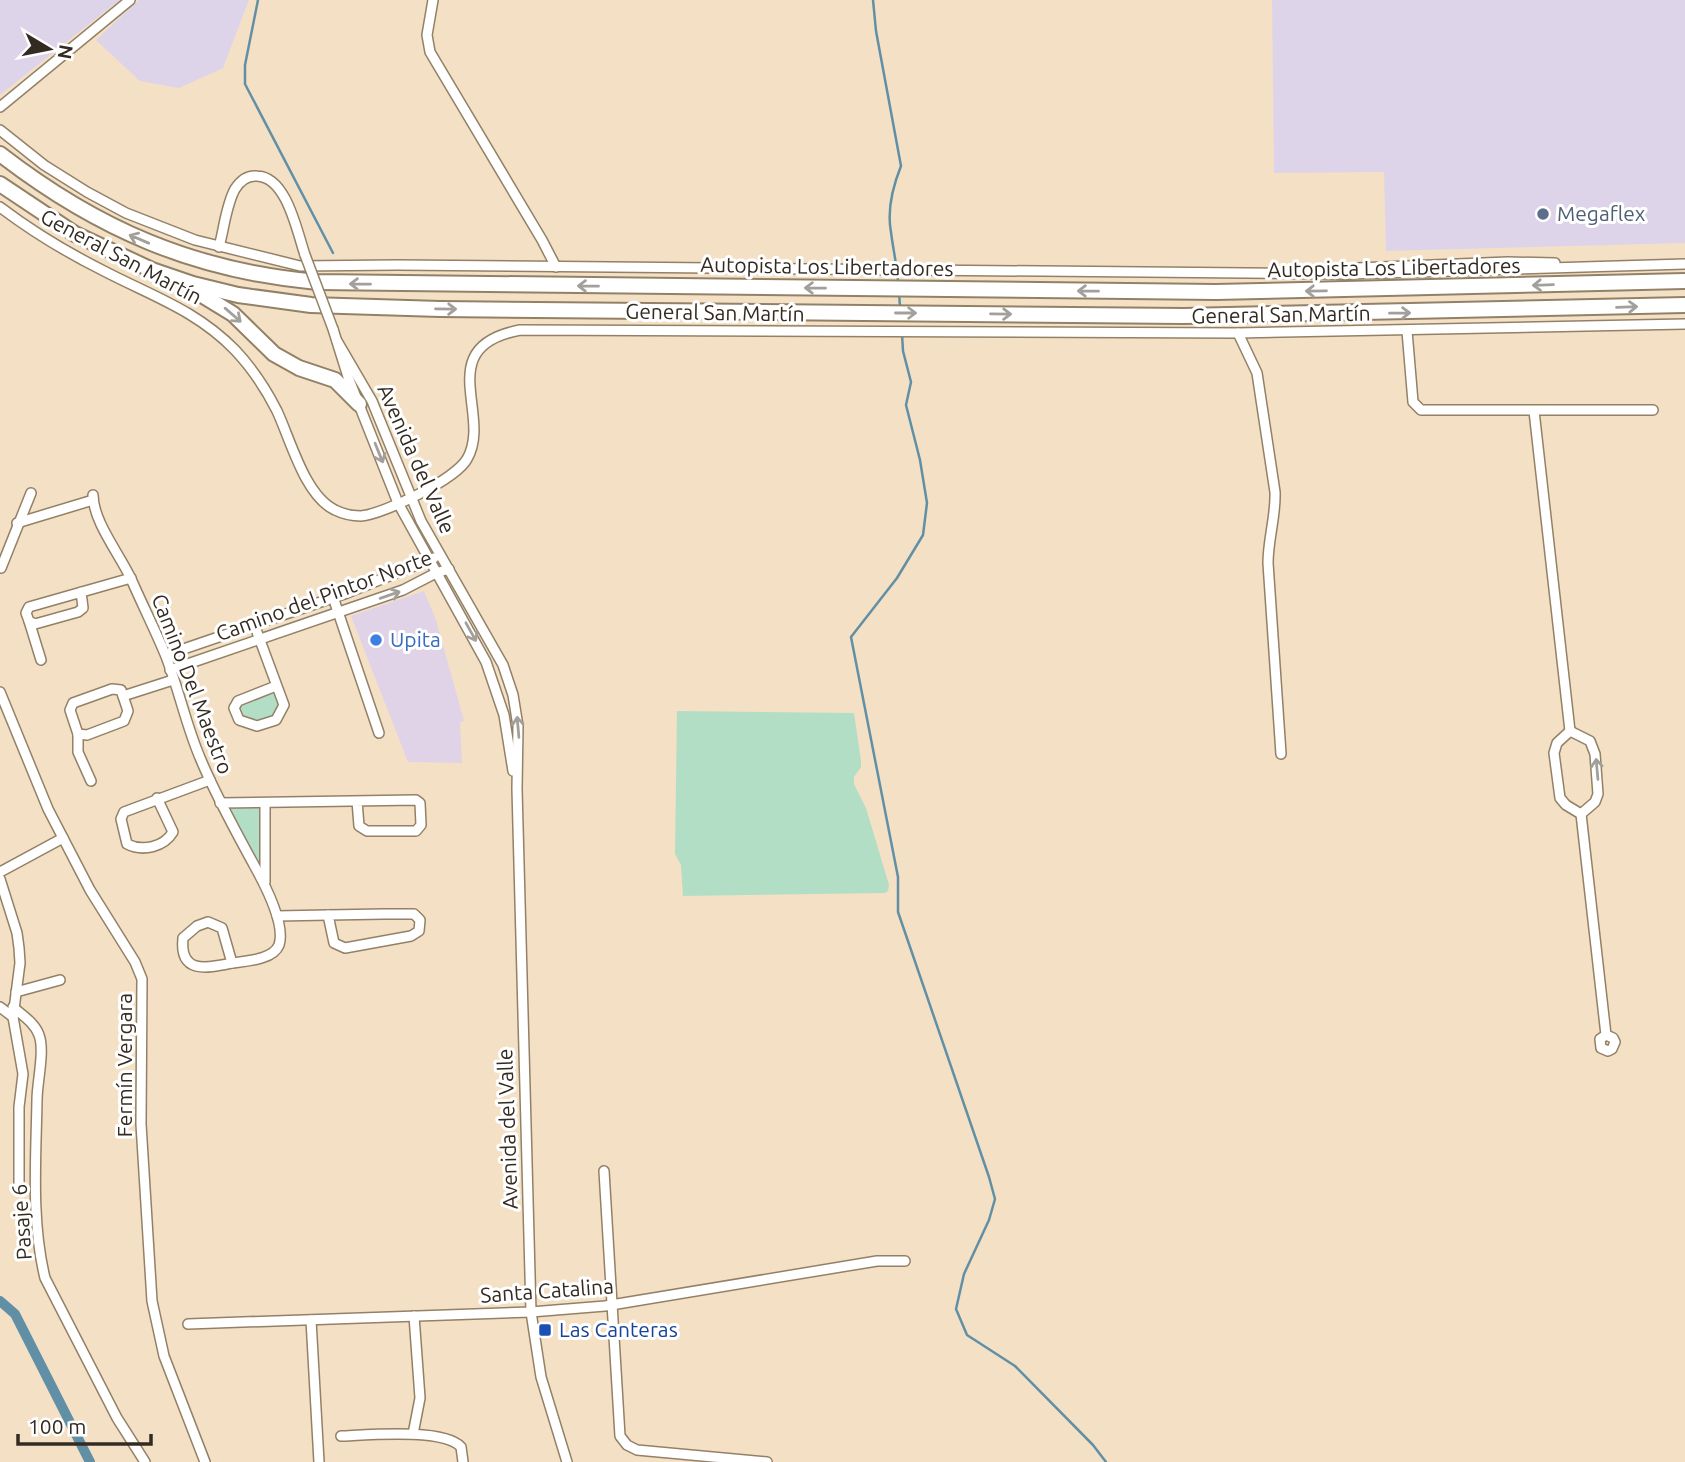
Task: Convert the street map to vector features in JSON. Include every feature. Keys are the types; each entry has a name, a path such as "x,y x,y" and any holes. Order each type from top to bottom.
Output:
{"highway":[{"name":"Autopista Los Libertadores","path":"0,154 58,196 122,232 195,260 273,277 361,284 1256,292 1685,281"},
{"path":"0,184 75,234 223,306 274,354 299,368 335,380 359,404"},
{"path":"152,271 238,295 322,306 1279,316 1685,305"}],"street":[{"path":"0,107 130,0"},
{"path":"433,0 427,35 430,52 556,267"},
{"name":"General San Martín","path":"0,130 61,177 106,203 163,229 219,247 287,264 313,267 1365,274 1685,264"},
{"name":"Avenida del Valle","path":"219,247 234,191 246,178 259,176 271,180 282,193 398,503 428,561 470,631 492,676 504,715 517,789"},
{"name":"General San Martín","path":"0,207 71,254 186,310 220,336 243,359 264,387 311,487 329,507 345,514 361,516 398,503 450,477 467,460 475,433 469,394 471,370 483,347 504,334 535,328 929,333 1238,333 1685,324"},
{"path":"1406,331 1413,402 1417,408 1424,411 1653,410"},
{"path":"1238,333 1257,373 1275,492 1268,563 1281,754"},
{"name":"Avenida del Valle","path":"337,341 372,401 421,521 497,651 509,680 518,726 517,789 531,1312 541,1377 567,1462"},
{"path":"1534,411 1570,731"},
{"path":"1,568 31,493"},
{"name":"Camino Del Maestro","path":"17,523 93,498 97,514 131,578 166,655 220,803 265,884 276,916 281,934 278,947 271,954 260,958 204,969 194,967 182,947 183,938 197,926 208,922 216,924 222,928 232,963"},
{"name":"Camino del Pintor Norte","path":"166,655 333,597 440,555"},
{"name":"Camino del Pintor Norte","path":"78,734 71,710 73,703 112,689 121,691 123,696 260,639 403,590 449,569"},
{"path":"41,660 26,613 29,607 131,578"},
{"path":"29,621 35,624 78,612 83,608 81,592"},
{"path":"333,597 379,733"},
{"path":"254,624 284,705 276,720 257,726 239,720 234,708 238,701 276,686"},
{"name":"Fermín Vergara","path":"0,692 17,729 41,796 90,890 135,962 142,979 141,1124 152,1301 164,1356 205,1462"},
{"path":"91,781 78,752 78,734 87,735 124,721 128,711 123,696"},
{"path":"1570,731 1590,741 1595,754 1598,794 1592,806 1581,814"},
{"path":"1570,731 1557,743 1554,754 1560,798 1581,814"},
{"path":"158,798 173,832 169,838 142,849 127,844 121,819 124,812 158,798 210,780"},
{"path":"220,803 415,800 420,803 421,825 416,831 367,831 359,826 357,801"},
{"name":"Camino Del Maestro","path":"265,803 265,884"},
{"path":"1581,814 1606,1035"},
{"path":"0,872 63,838"},
{"path":"0,879 19,948 13,1012"},
{"path":"276,916 410,913 418,916 421,925 419,931 411,936 338,947 331,939 328,915"},
{"path":"16,992 60,980"},
{"name":"Pasaje 6","path":"0,1007 13,1012 35,1027 41,1042 36,1185 40,1259 45,1278 117,1418 145,1462"},
{"name":"Pasaje 6","path":"13,1012 23,1074 19,1107 19,1185"},
{"path":"604,1171 620,1436 627,1445 637,1450 767,1462"},
{"name":"Santa Catalina","path":"188,1324 531,1312 611,1305 877,1261 905,1261"},
{"path":"413,1434 420,1398 414,1316"},
{"path":"311,1320 318,1462"},
{"path":"341,1436 413,1434 457,1442 462,1450 463,1462"}],"shaded area":[{"path":"0,0 122,0 0,95"},
{"path":"139,0 249,0 223,68 179,88 140,81 96,40"},
{"path":"1272,0 1685,0 1685,243 1386,251 1384,172 1274,173"},
{"path":"424,591 436,620 464,721 460,722 462,763 408,762 351,616"}],"green space":[{"path":"272,692 276,695 279,706 274,717 258,723 245,720 237,709 240,703"},
{"path":"677,711 854,713 861,767 854,777 854,784 866,808 889,885 888,891 683,896 681,865 675,854"},
{"path":"262,806 261,868 228,807"}],"waterway":[{"path":"258,0 245,65 245,84 333,253"},
{"path":"873,0 876,31 901,166 890,207 898,282"},
{"path":"899,292 900,307"},
{"path":"902,334 903,351 911,382 906,405 920,460 927,503 923,535 897,578 851,637 898,877 898,912 995,1199 989,1220 964,1274 956,1309 967,1335 1015,1366 1093,1445 1106,1462"},
{"path":"0,1301 15,1314 90,1462"}],"place":[{"name":"Megaflex","path":"1543,214"},
{"name":"Upita","path":"376,640"},
{"name":"Las Canteras","path":"545,1330"}]}
